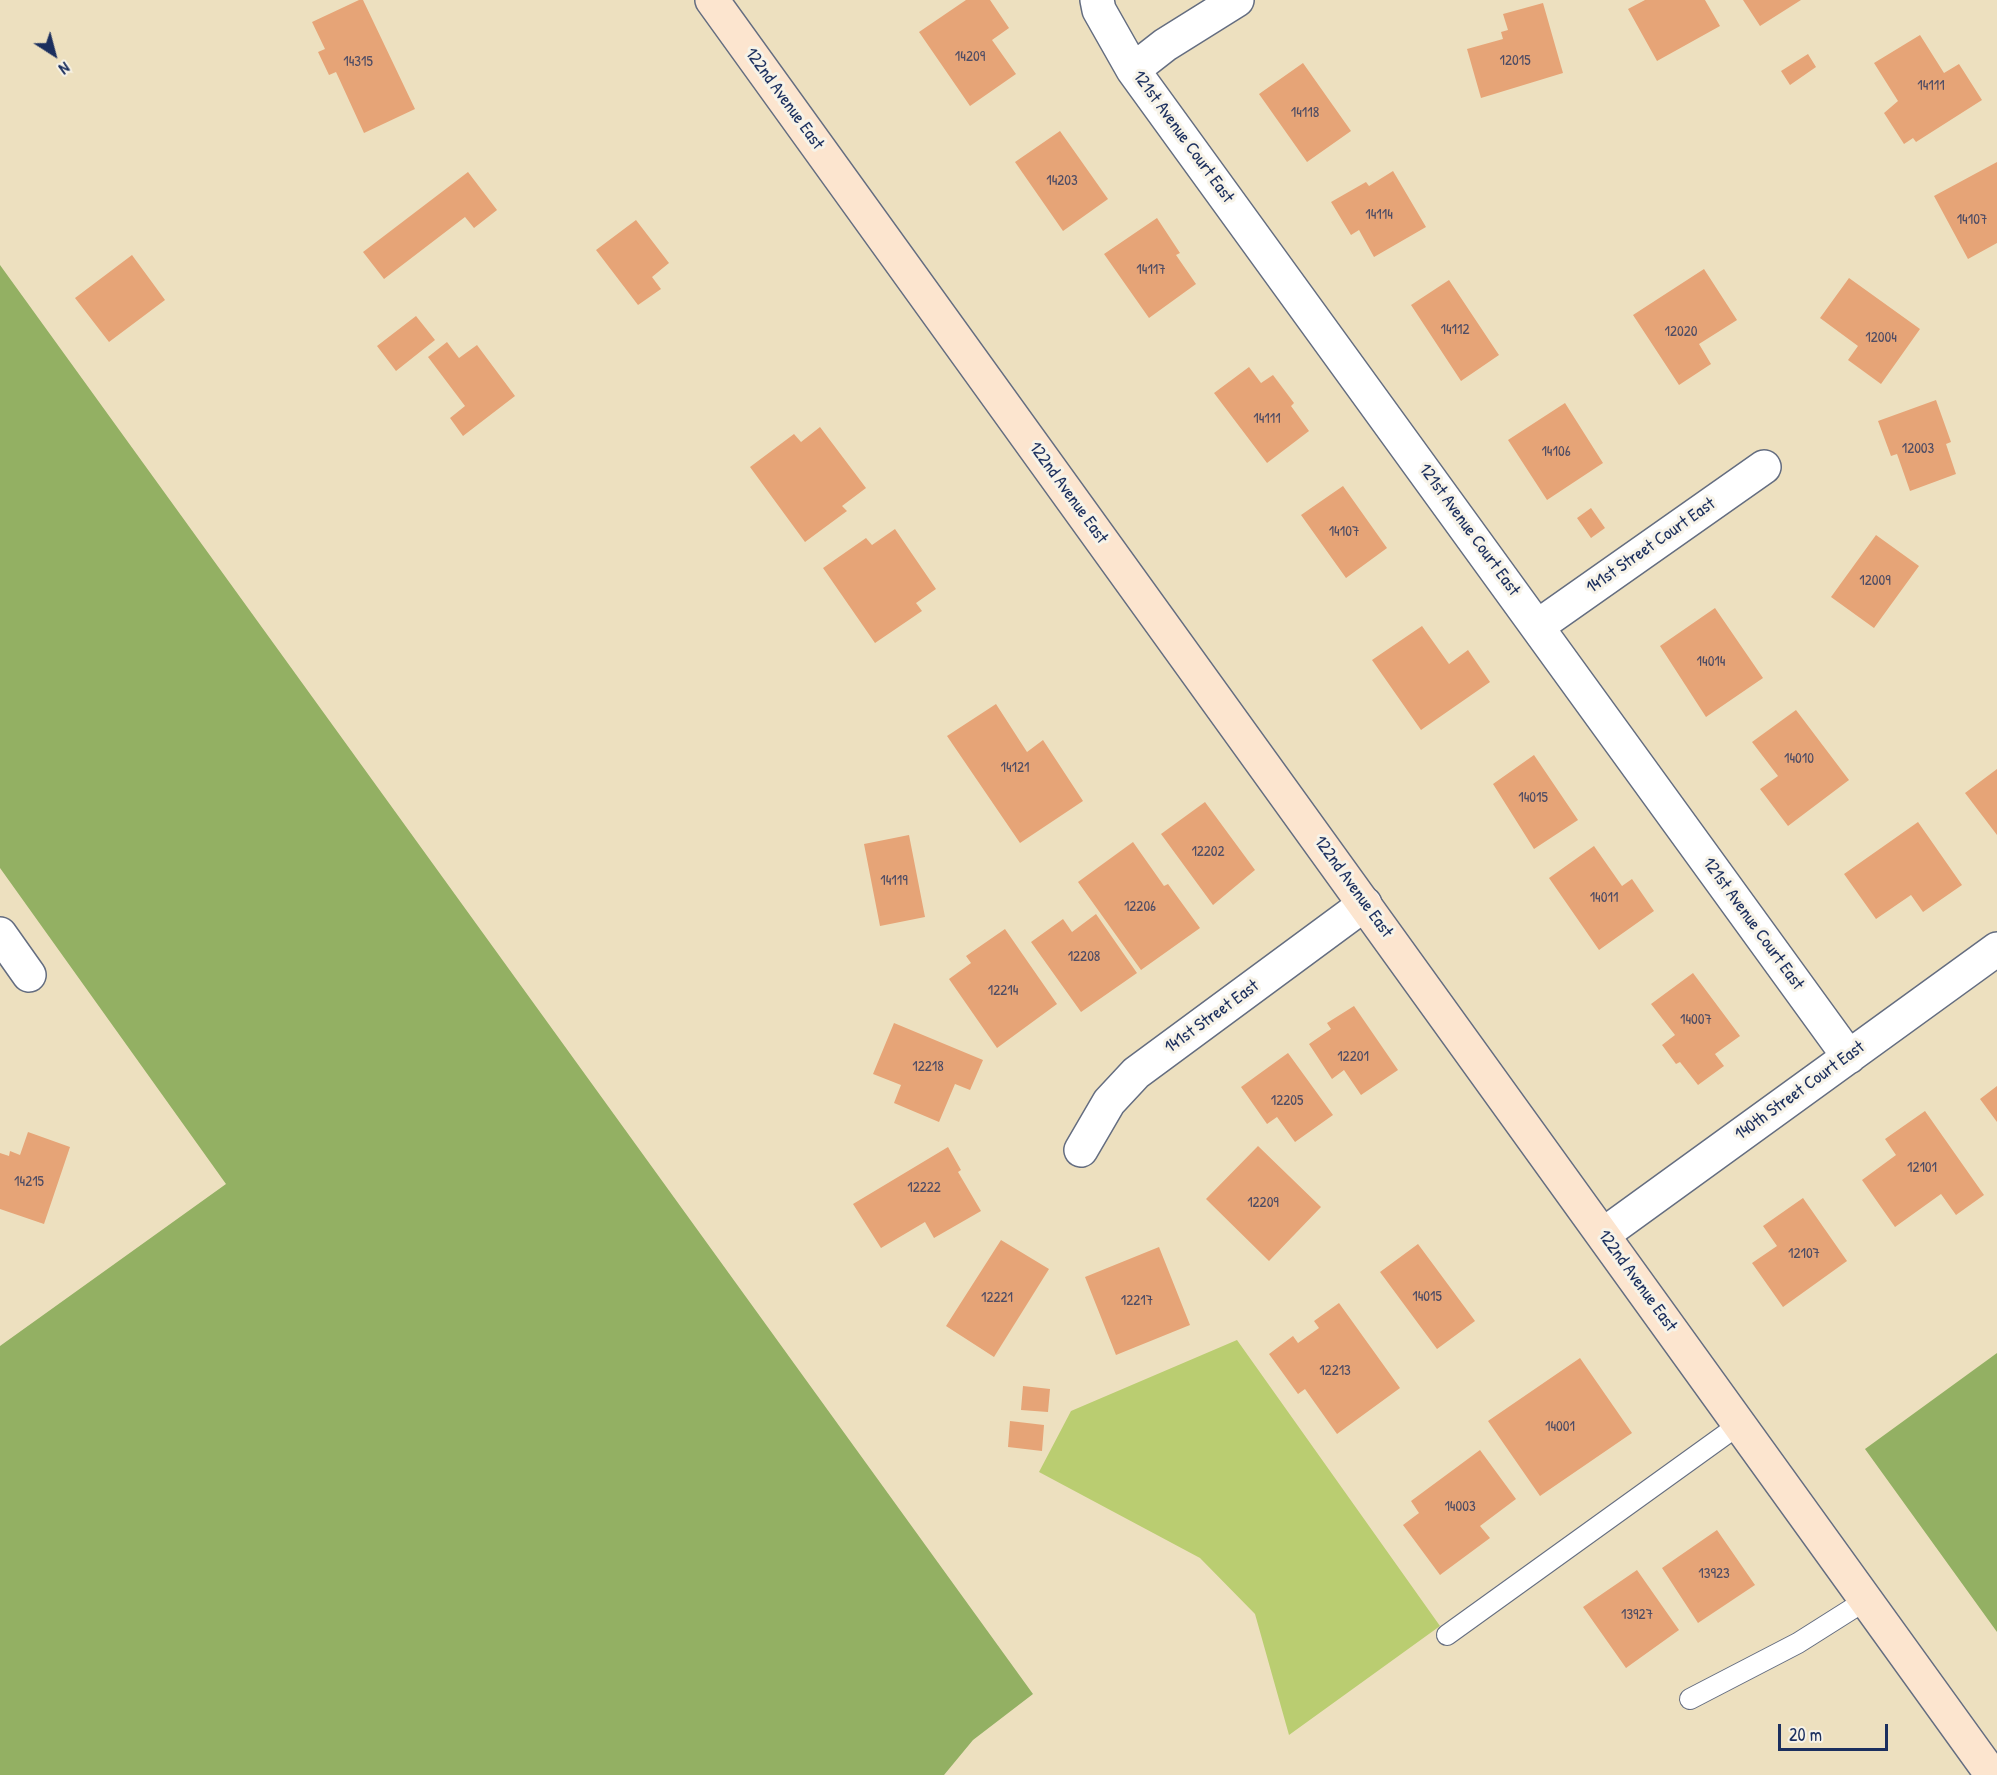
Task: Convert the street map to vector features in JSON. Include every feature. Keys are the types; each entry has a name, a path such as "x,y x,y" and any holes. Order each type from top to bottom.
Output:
{"main road":[{"name":"122nd Avenue East","path":"712,0 1992,1775"}],"street":[{"name":"121st Avenue Court East","path":"1097,0 1099,10 1133,70 1849,1057"},
{"path":"1133,70 1166,45 1237,0"},
{"name":"141st Street Court East","path":"1538,626 1764,467"},
{"name":"141st Street East","path":"1081,1150 1109,1102 1136,1073 1365,904"},
{"path":"0,934 29,975"},
{"name":"140th Street Court East","path":"1604,1234 1997,949"}],"lane":[{"path":"1448,1635 1740,1424"},
{"path":"1690,1699 1798,1643 1866,1599"}],"green space":[{"path":"0,265 1033,1694 973,1740 944,1775 0,1775 0,1346 226,1184 0,868"},
{"path":"1237,1340 1440,1626 1289,1735 1255,1614 1200,1558 1039,1472 1071,1411"},
{"path":"1997,1353 1997,1632 1865,1449"}],"building":[{"path":"363,0 415,109 364,133 336,72 329,75 318,52 325,49 312,22"},
{"path":"966,0 990,0 1009,28 992,40 1016,74 970,106 919,32"},
{"path":"1645,0 1705,0 1720,26 1657,61 1628,9"},
{"path":"1743,0 1801,0 1760,26"},
{"path":"1543,3 1563,73 1481,98 1467,49 1503,39 1501,32 1508,30 1503,14"},
{"path":"1920,35 1944,73 1959,64 1982,100 1916,142 1913,138 1904,144 1884,113 1898,101 1874,63"},
{"path":"1808,54 1816,67 1790,85 1781,71"},
{"path":"1303,63 1351,131 1307,162 1259,94"},
{"path":"1060,131 1108,199 1063,231 1015,162"},
{"path":"1997,162 1997,243 1968,259 1934,196"},
{"path":"1393,171 1426,227 1374,257 1359,230 1351,235 1331,202 1366,182 1369,186"},
{"path":"468,172 497,210 474,228 465,217 384,279 363,252"},
{"path":"1157,218 1180,253 1176,255 1196,284 1149,318 1104,254"},
{"path":"636,220 669,263 652,277 661,289 638,305 596,250"},
{"path":"132,255 165,300 109,342 75,298"},
{"path":"1704,269 1737,320 1699,344 1711,364 1679,385 1633,315"},
{"path":"1849,278 1920,329 1881,384 1848,360 1858,346 1820,318"},
{"path":"1449,280 1499,355 1461,381 1411,305"},
{"path":"416,316 435,340 396,371 377,346"},
{"path":"447,342 459,358 477,345 515,396 463,436 450,418 465,406 428,357"},
{"path":"1249,367 1261,383 1273,375 1294,403 1291,406 1309,431 1267,463 1214,393"},
{"path":"1936,400 1951,442 1946,444 1956,474 1910,491 1897,454 1891,456 1878,421"},
{"path":"1565,403 1603,463 1547,500 1508,440"},
{"path":"820,427 866,488 842,506 847,511 805,542 750,467 794,434 801,442"},
{"path":"1343,486 1387,548 1346,578 1301,515"},
{"path":"1591,508 1605,528 1591,538 1577,518"},
{"path":"895,529 936,589 916,603 922,611 875,643 823,568 866,538 872,545"},
{"path":"1876,535 1919,566 1874,628 1831,597"},
{"path":"1715,608 1763,678 1706,717 1660,646"},
{"path":"1422,626 1449,664 1468,650 1490,682 1421,730 1372,660"},
{"path":"996,704 1027,752 1043,740 1083,801 1020,843 947,736"},
{"path":"1796,710 1849,780 1788,826 1760,789 1778,776 1752,742"},
{"path":"1534,755 1578,820 1534,849 1493,784"},
{"path":"1997,769 1997,835 1965,793"},
{"path":"1205,802 1255,870 1213,905 1161,834"},
{"path":"1918,822 1962,885 1923,912 1911,895 1876,919 1844,874"},
{"path":"909,835 925,917 880,926 864,844"},
{"path":"1133,842 1164,886 1168,884 1200,928 1141,970 1078,882"},
{"path":"1594,846 1622,886 1632,879 1654,911 1599,950 1549,878"},
{"path":"1096,914 1137,973 1081,1012 1031,942 1063,919 1072,932"},
{"path":"1005,929 1057,1004 997,1048 949,979 971,963 966,956"},
{"path":"1693,973 1740,1036 1715,1054 1724,1066 1698,1085 1680,1062 1676,1064 1662,1045 1675,1035 1651,1004"},
{"path":"1354,1006 1398,1070 1361,1095 1344,1070 1332,1079 1309,1044 1331,1029 1327,1023"},
{"path":"894,1023 983,1060 970,1090 955,1084 939,1122 894,1103 901,1085 873,1074"},
{"path":"1288,1053 1333,1115 1295,1142 1277,1117 1267,1124 1241,1087"},
{"path":"1997,1086 1997,1122 1980,1099"},
{"path":"1925,1111 1984,1195 1956,1215 1941,1194 1895,1227 1862,1180 1896,1155 1885,1139"},
{"path":"28,1132 70,1147 44,1224 0,1209 0,1153 9,1156 10,1151 20,1155"},
{"path":"1258,1146 1321,1207 1269,1261 1206,1199"},
{"path":"948,1147 961,1170 958,1172 981,1211 934,1238 925,1222 881,1248 853,1204"},
{"path":"1803,1198 1847,1261 1783,1307 1752,1263 1777,1246 1763,1226"},
{"path":"1001,1240 1049,1269 994,1357 946,1326"},
{"path":"1418,1244 1475,1321 1437,1349 1380,1272"},
{"path":"1159,1247 1190,1325 1116,1355 1085,1277"},
{"path":"1339,1303 1400,1388 1337,1434 1305,1389 1298,1394 1269,1354 1293,1336 1298,1343 1319,1328 1314,1321"},
{"path":"1580,1358 1632,1433 1540,1496 1488,1421"},
{"path":"1023,1386 1050,1389 1048,1412 1021,1410"},
{"path":"1010,1421 1044,1425 1042,1451 1008,1447"},
{"path":"1480,1450 1516,1499 1480,1526 1490,1538 1440,1575 1403,1525 1419,1513 1411,1501"},
{"path":"1717,1530 1755,1585 1698,1623 1662,1568"},
{"path":"1637,1570 1679,1630 1626,1668 1583,1607"}]}
